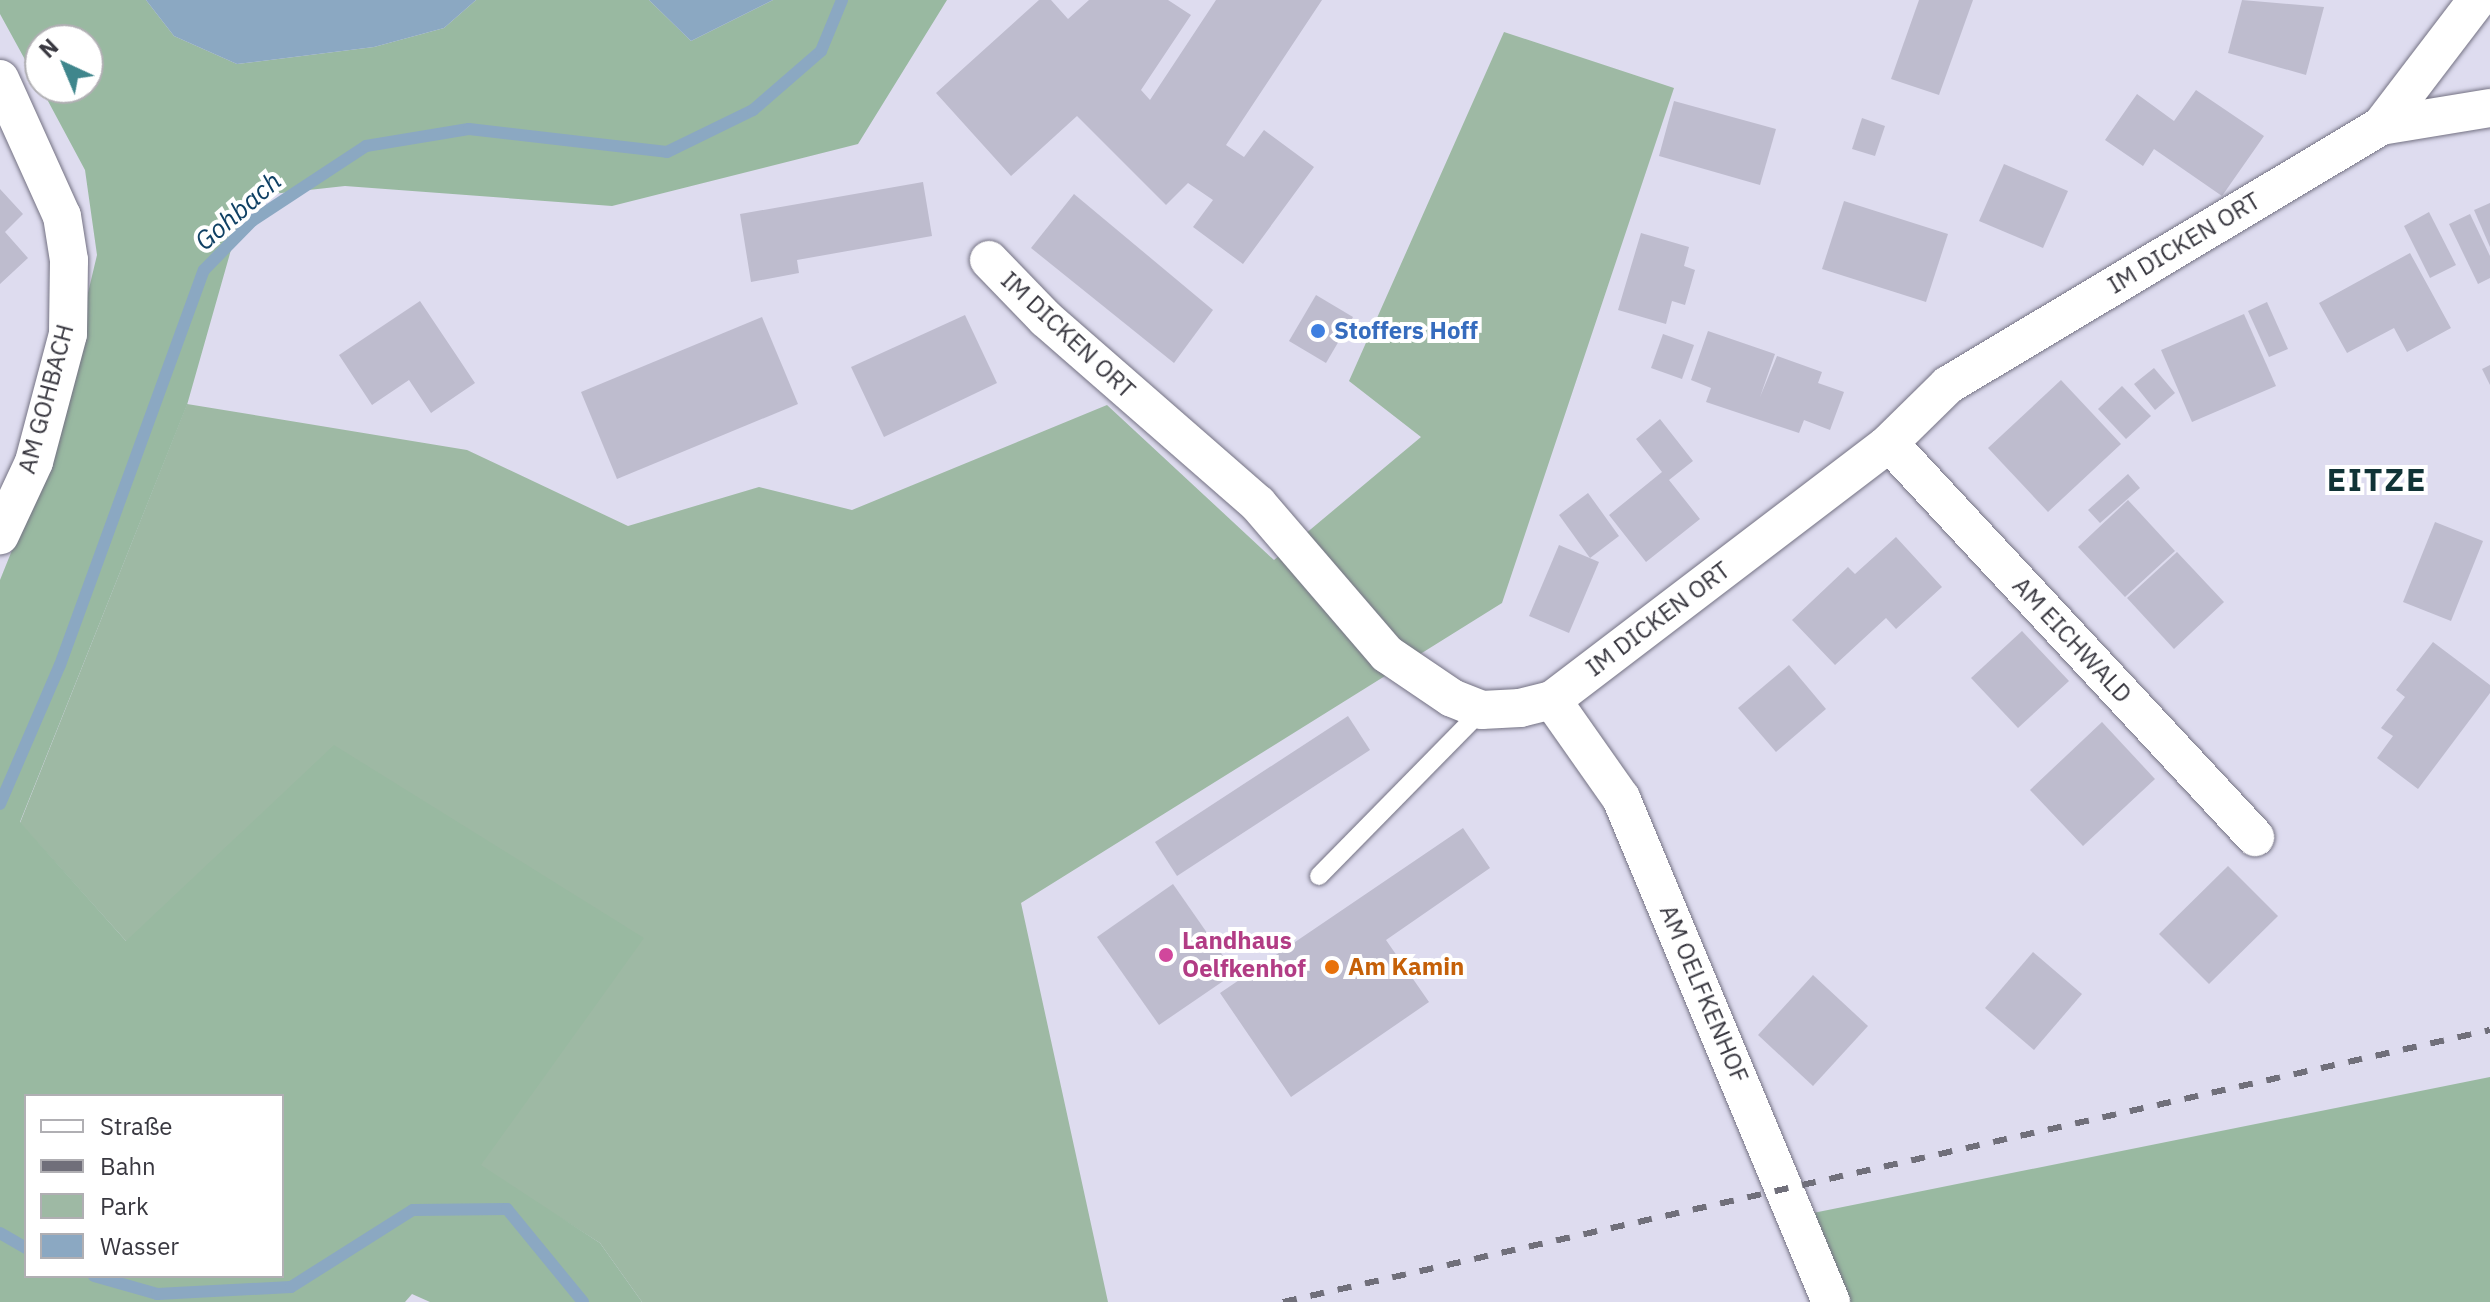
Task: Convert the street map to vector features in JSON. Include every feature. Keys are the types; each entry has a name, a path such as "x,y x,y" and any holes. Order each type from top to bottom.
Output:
{"street":[{"name":"IM DICKEN ORT","path":"2381,126 2477,0"},
{"name":"AM GOHBACH","path":"0,79 62,216 69,275 68,334 34,462 0,535"},
{"name":"IM DICKEN ORT","path":"989,260 1046,319 1258,504 1387,654 1424,683 1482,710 1552,700 1889,443 1948,385 2381,126 2490,108"},
{"name":"AM EICHWALD","path":"1889,443 2255,837"},
{"name":"AM OELFKENHOF","path":"1552,700 1621,798 1831,1302"}],"lane":[{"path":"1319,876 1482,710"}],"green space":[{"path":"0,0 146,0 174,36 237,64 374,47 444,28 476,0 649,0 691,41 773,0 947,0 858,144 612,206 345,186 246,197 187,405 20,822 126,941 334,745 644,938 481,1165 600,1243 642,1302 430,1302 412,1294 405,1302 0,1302 0,580 48,461 97,255 85,170 50,104 104,104 104,24 24,24 24,58 0,14"},
{"path":"1504,32 1674,88 1502,603 1021,903 1108,1302 642,1302 600,1243 126,941 20,823 187,404 467,450 628,526 759,487 852,510 1107,405 1274,560 1421,437 1349,381"},
{"path":"2490,1077 2490,1302 1848,1302 1813,1213"}],"water":[{"path":"146,0 476,0 444,28 374,47 237,64 174,36"},
{"path":"649,0 773,0 691,41"}],"building":[{"path":"1039,0 1051,0 1068,19 1089,0 1168,0 1191,15 1141,90 1150,100 1216,0 1322,0 1226,145 1244,157 1264,130 1314,167 1243,264 1193,227 1213,200 1188,183 1166,205 1077,116 1011,176 936,93"},
{"path":"1919,0 1973,0 1939,95 1891,79"},
{"path":"2242,0 2324,7 2306,75 2228,53"},
{"path":"2196,90 2264,136 2222,196 2154,149 2143,166 2105,140 2137,94 2174,121"},
{"path":"1674,101 1776,129 1760,185 1659,156"},
{"path":"1862,118 1885,126 1875,156 1852,149"},
{"path":"2004,164 2068,191 2043,248 1979,221"},
{"path":"923,182 932,236 797,260 799,273 751,282 740,214"},
{"path":"0,189 23,214 5,232 28,258 0,284"},
{"path":"1074,194 1213,310 1174,363 1031,248"},
{"path":"1844,201 1948,234 1926,302 1822,269"},
{"path":"2490,203 2490,247 2474,210"},
{"path":"2429,212 2456,265 2430,278 2404,226"},
{"path":"2470,214 2490,256 2490,278 2478,284 2449,224"},
{"path":"1641,233 1689,247 1684,266 1695,270 1685,305 1672,301 1666,324 1618,310"},
{"path":"2410,253 2451,328 2407,352 2394,328 2347,353 2319,303"},
{"path":"1316,295 1353,317 1326,363 1289,341"},
{"path":"420,301 475,383 431,413 409,380 372,405 339,355"},
{"path":"2267,302 2288,349 2269,357 2248,311"},
{"path":"2244,314 2276,386 2192,422 2161,350"},
{"path":"965,315 997,383 884,437 851,367"},
{"path":"762,317 798,404 617,479 581,392"},
{"path":"1708,331 1775,354 1760,397 1777,356 1822,372 1818,383 1844,392 1830,430 1804,420 1799,433 1706,402 1711,388 1691,380"},
{"path":"1663,334 1694,345 1682,379 1651,368"},
{"path":"2490,365 2490,385 2482,369"},
{"path":"2154,368 2175,393 2155,410 2134,384"},
{"path":"2061,380 2121,444 2048,512 1988,448"},
{"path":"2122,386 2151,416 2126,439 2098,409"},
{"path":"1660,419 1693,461 1669,480 1700,519 1646,562 1609,515 1662,472 1636,439"},
{"path":"2128,474 2140,488 2100,523 2088,510"},
{"path":"1588,493 1619,536 1590,558 1559,515"},
{"path":"2128,500 2175,551 2125,597 2078,547"},
{"path":"2435,522 2483,541 2451,621 2403,602"},
{"path":"1896,537 1942,587 1896,629 1886,618 1835,665 1792,620 1848,567 1855,574"},
{"path":"1559,545 1599,562 1569,633 1529,616"},
{"path":"2177,552 2224,602 2174,649 2127,598"},
{"path":"2022,631 2069,681 2018,728 1971,678"},
{"path":"2433,642 2490,685 2490,693 2418,789 2377,758 2393,736 2381,728 2405,697 2396,690"},
{"path":"1789,665 1826,709 1776,752 1738,708"},
{"path":"1348,716 1370,750 1177,876 1155,842"},
{"path":"2102,722 2155,779 2083,846 2030,790"},
{"name":"Am Kamin","path":"1463,828 1490,868 1386,940 1429,1002 1291,1097 1220,993"},
{"path":"2228,866 2278,916 2209,984 2159,934"},
{"name":"Landhaus Oelfkenhof","path":"1173,884 1235,973 1159,1025 1097,937"},
{"path":"2033,952 2082,994 2034,1050 1985,1008"},
{"path":"1813,975 1868,1026 1813,1086 1758,1035"}],"waterway":[{"name":"Gohbach","path":"0,804 60,665 204,270 252,221 366,146 469,129 667,152 753,110 821,51 842,0"},
{"name":"Gohbach","path":"101,1278 157,1294 291,1287 413,1210 507,1209 583,1302"},
{"name":"Gohbach","path":"0,1233 24,1247"}],"railway":[{"path":"1283,1302 2490,1030"}],"place":[{"name":"Stoffers Hoff","path":"1318,331"},
{"name":"Landhaus Oelfkenhof","path":"1166,955"},
{"name":"Am Kamin","path":"1332,967"}],"district":[{"name":"EITZE","path":"2377,479"}]}
